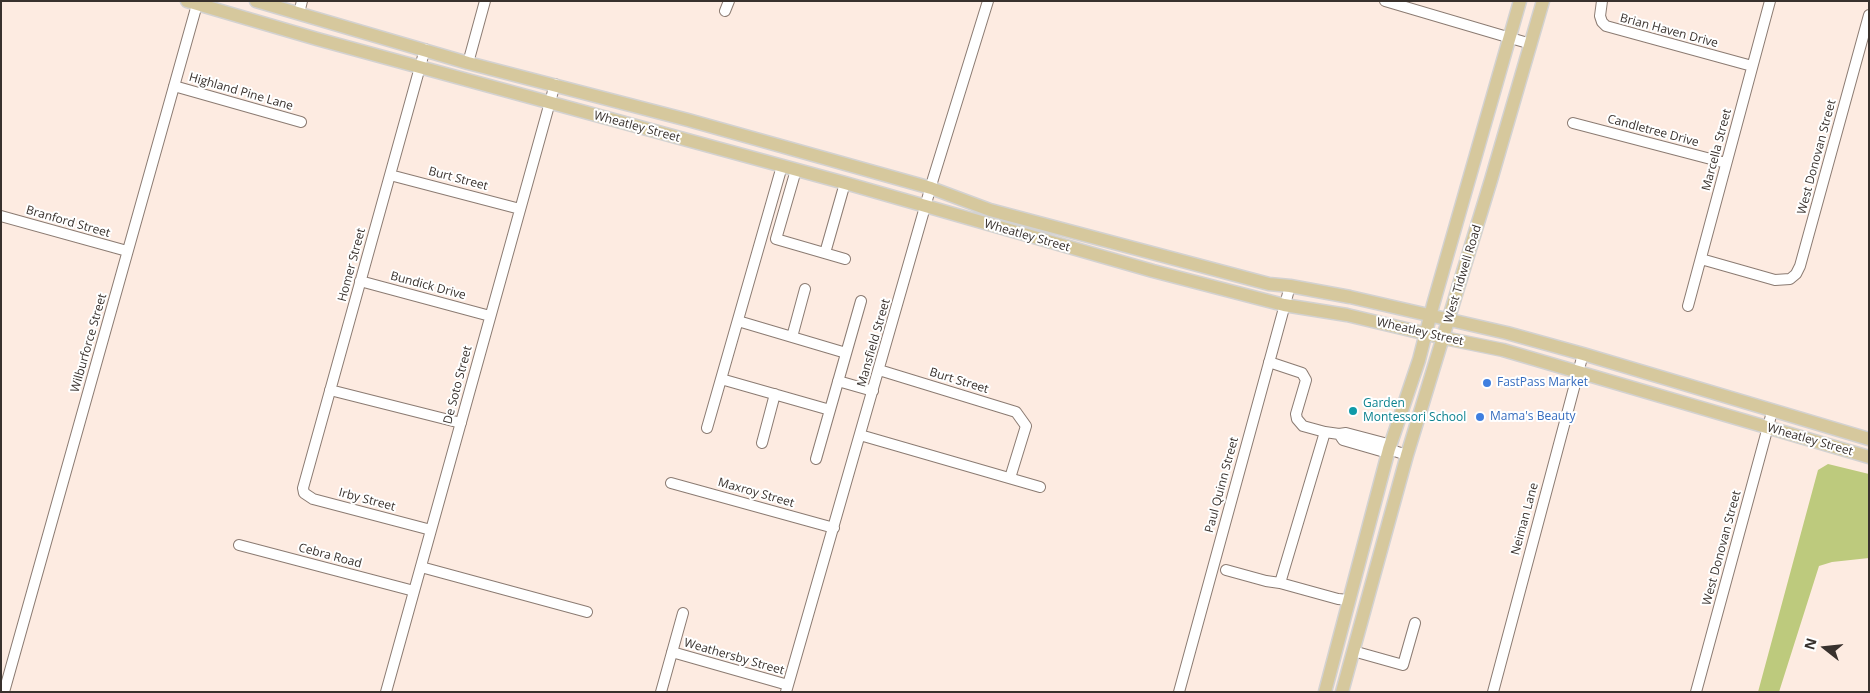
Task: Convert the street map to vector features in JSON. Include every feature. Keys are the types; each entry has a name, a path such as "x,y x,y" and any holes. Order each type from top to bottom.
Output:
{"main road":[{"name":"Wheatley Street","path":"256,1 300,7 323,20 468,63 555,84 931,188 990,210 1049,224 1269,284 1350,297 1507,334 1583,354 1772,412 1869,439"},
{"name":"West Tidwell Road","path":"1325,692 1344,600 1387,449 1413,378 1426,334 1520,1"},
{"name":"West Tidwell Road","path":"1342,692 1408,455 1491,180 1542,1"},
{"name":"Wheatley Street","path":"194,2 317,39 674,138 845,183 1163,274 1284,305 1347,316 1503,350 1869,457"},
{"path":"317,39 323,20"},
{"path":"674,138 679,118"},
{"path":"796,170 801,152"},
{"path":"1470,176 1491,180"},
{"path":"1044,241 1049,224"},
{"path":"1163,274 1168,257"}],"street":[{"path":"468,63 485,1"},
{"name":"Mansfield Street","path":"787,688 925,206 988,1"},
{"path":"1385,1 1531,44"},
{"name":"Brian Haven Drive","path":"1602,1 1600,16 1606,26 1752,66"},
{"name":"Marcella Street","path":"1688,306 1770,1"},
{"name":"Wilburforce Street","path":"4,692 174,86 194,2"},
{"name":"West Donovan Street","path":"1701,259 1782,281 1790,279 1796,274 1800,266 1869,15"},
{"name":"Homer Street","path":"303,486 425,49"},
{"name":"De Soto Street","path":"386,692 555,84"},
{"name":"Highland Pine Lane","path":"174,86 301,122"},
{"name":"Candletree Drive","path":"1573,122 1726,163"},
{"path":"707,428 782,166"},
{"path":"796,170 776,239 845,259"},
{"name":"Burt Street","path":"390,175 520,208"},
{"path":"825,253 845,183"},
{"name":"Branford Street","path":"1,216 127,252"},
{"name":"Bundick Drive","path":"360,281 490,316"},
{"name":"Paul Quinn Street","path":"1179,692 1290,286"},
{"path":"792,337 805,289"},
{"path":"816,459 861,301"},
{"path":"738,321 846,353"},
{"name":"Neiman Lane","path":"1493,692 1583,354"},
{"path":"1268,362 1302,373 1306,380 1296,414 1297,419 1303,426 1325,432 1346,433 1384,443 1387,449 1408,455"},
{"name":"Burt Street","path":"879,370 1016,412 1026,426 1010,478"},
{"path":"721,379 830,410"},
{"path":"838,381 873,391"},
{"path":"330,390 461,423"},
{"path":"762,443 775,394"},
{"name":"West Donovan Street","path":"1696,692 1772,412"},
{"path":"1280,583 1325,432"},
{"path":"860,435 1040,486"},
{"name":"Maxroy Street","path":"671,483 834,528"},
{"name":"Irby Street","path":"303,486 304,493 312,499 431,530"},
{"name":"Cebra Road","path":"239,545 414,591"},
{"path":"421,567 587,612"},
{"path":"1226,570 1344,600"},
{"path":"661,692 683,613"},
{"path":"1353,651 1403,665 1415,623"},
{"name":"Weathersby Street","path":"672,652 787,688"}],"green space":[{"path":"1828,464 1869,474 1869,558 1832,562 1819,566 1779,692 1758,692 1818,470"}],"place":[{"name":"FastPass Market","path":"1487,383"},
{"name":"Garden Montessori School","path":"1353,411"},
{"name":"Mama's Beauty","path":"1480,417"}]}
